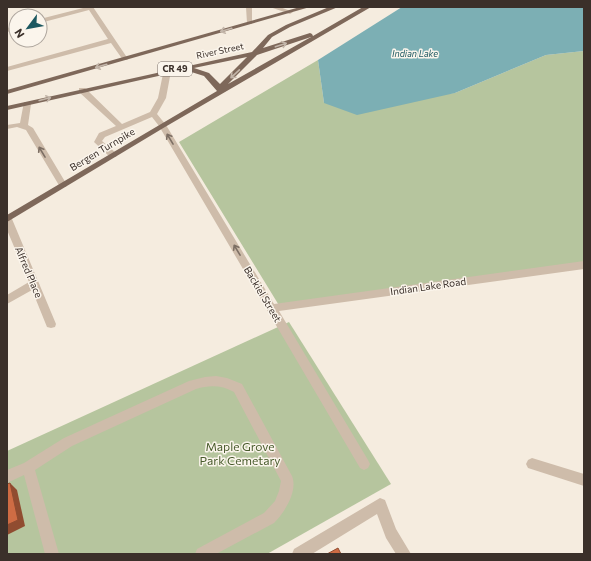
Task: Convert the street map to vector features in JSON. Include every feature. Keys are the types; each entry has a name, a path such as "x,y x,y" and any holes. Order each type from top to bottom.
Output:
{"main road":[{"name":"River Street","path":"7,92 307,7"},
{"name":"Bergen Turnpike","path":"209,99 270,36 288,26 335,7"},
{"name":"Bergen Turnpike","path":"7,219 162,125 368,7"},
{"name":"River Street","path":"7,108 167,71 255,53 341,23"},
{"path":"178,69 192,69 207,73 214,80 219,89"}],"street":[{"path":"249,7 250,23"},
{"path":"273,7 290,12"},
{"path":"48,19 91,8 125,59"},
{"path":"7,69 113,40"},
{"path":"113,155 98,142 102,135 153,114 162,98 167,71"},
{"path":"82,90 121,127"},
{"path":"24,126 27,104"},
{"name":"Backiel Street","path":"153,114 162,125 364,464"},
{"path":"7,127 17,124 28,128 63,185"},
{"name":"Alfred Place","path":"7,219 51,324"},
{"name":"Indian Lake Road","path":"272,308 584,265"},
{"path":"7,300 34,284"},
{"path":"7,477 28,467 68,442 192,385 215,380 231,383 238,388 287,480 285,495 277,511 269,518 202,554"},
{"path":"532,464 584,480"},
{"path":"28,467 52,554"},
{"path":"298,554 380,505 391,533 404,554"}],"green space":[{"path":"584,51 584,263 280,307 179,142 318,60 324,103 455,93 546,55"},
{"name":"Maple Grove Park Cemetary","path":"289,322 391,484 267,554 7,554 7,451"}],"water":[{"name":"Indian Lake","path":"402,7 584,7 584,51 546,55 455,93 357,115 324,103 318,60"}],"building":[{"path":"10,483 18,520 7,525 7,484"},
{"path":"338,548 341,554 327,554"}]}
